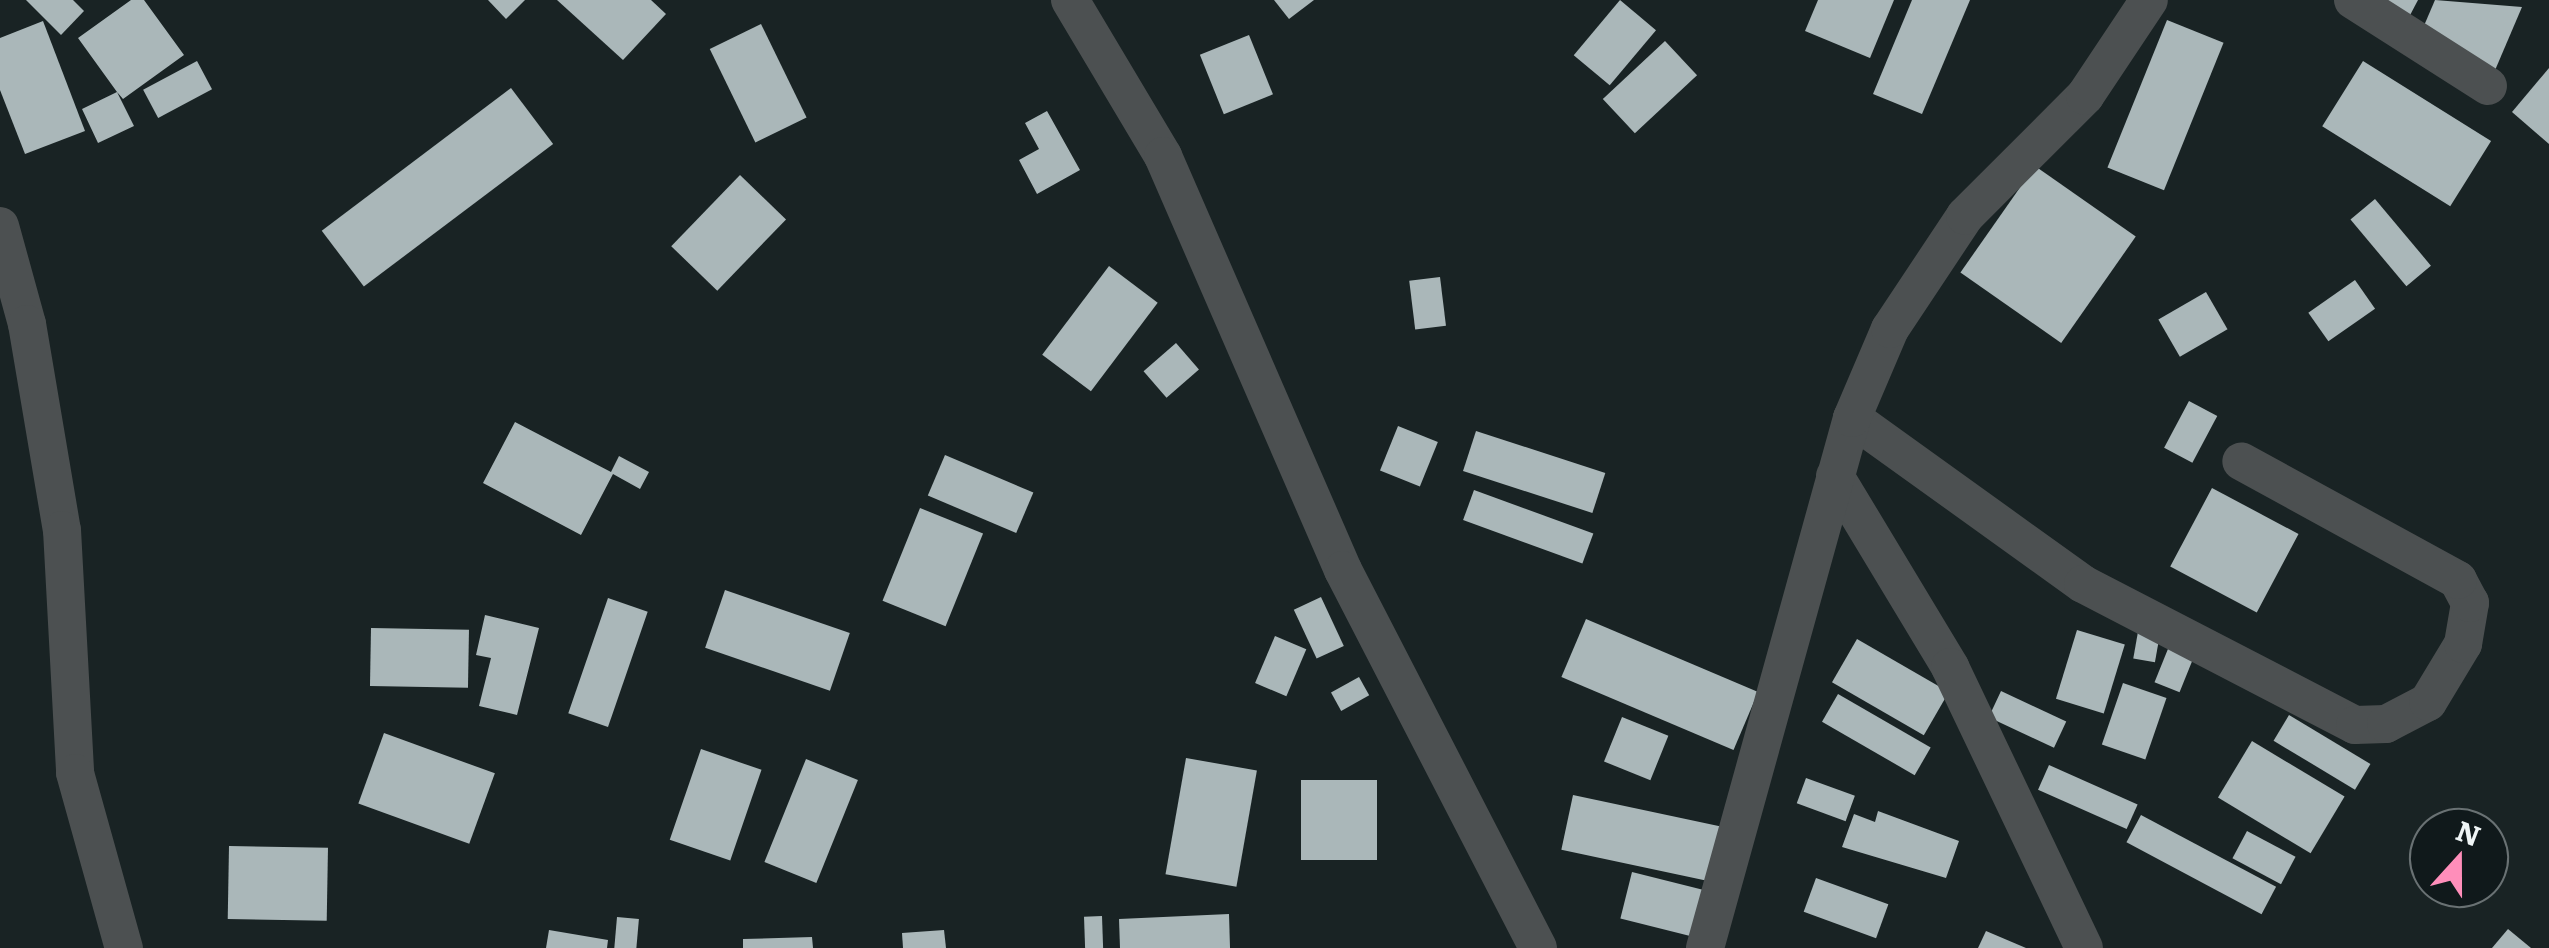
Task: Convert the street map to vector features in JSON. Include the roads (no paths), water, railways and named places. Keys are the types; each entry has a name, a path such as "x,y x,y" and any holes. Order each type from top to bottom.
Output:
{"street":[{"path":"1070,0 1163,156 1343,570 1538,948"},
{"path":"1705,948 1852,418 1922,274 1965,216 2085,96 2149,0"},
{"path":"2353,0 2488,86"},
{"path":"0,226 28,324 62,530 75,774 124,948"},
{"path":"1852,418 2083,584 2355,726 2386,724 2428,702 2463,644 2470,603 2458,580 2241,460"},
{"path":"1835,476 1950,666 2084,948"}]}
